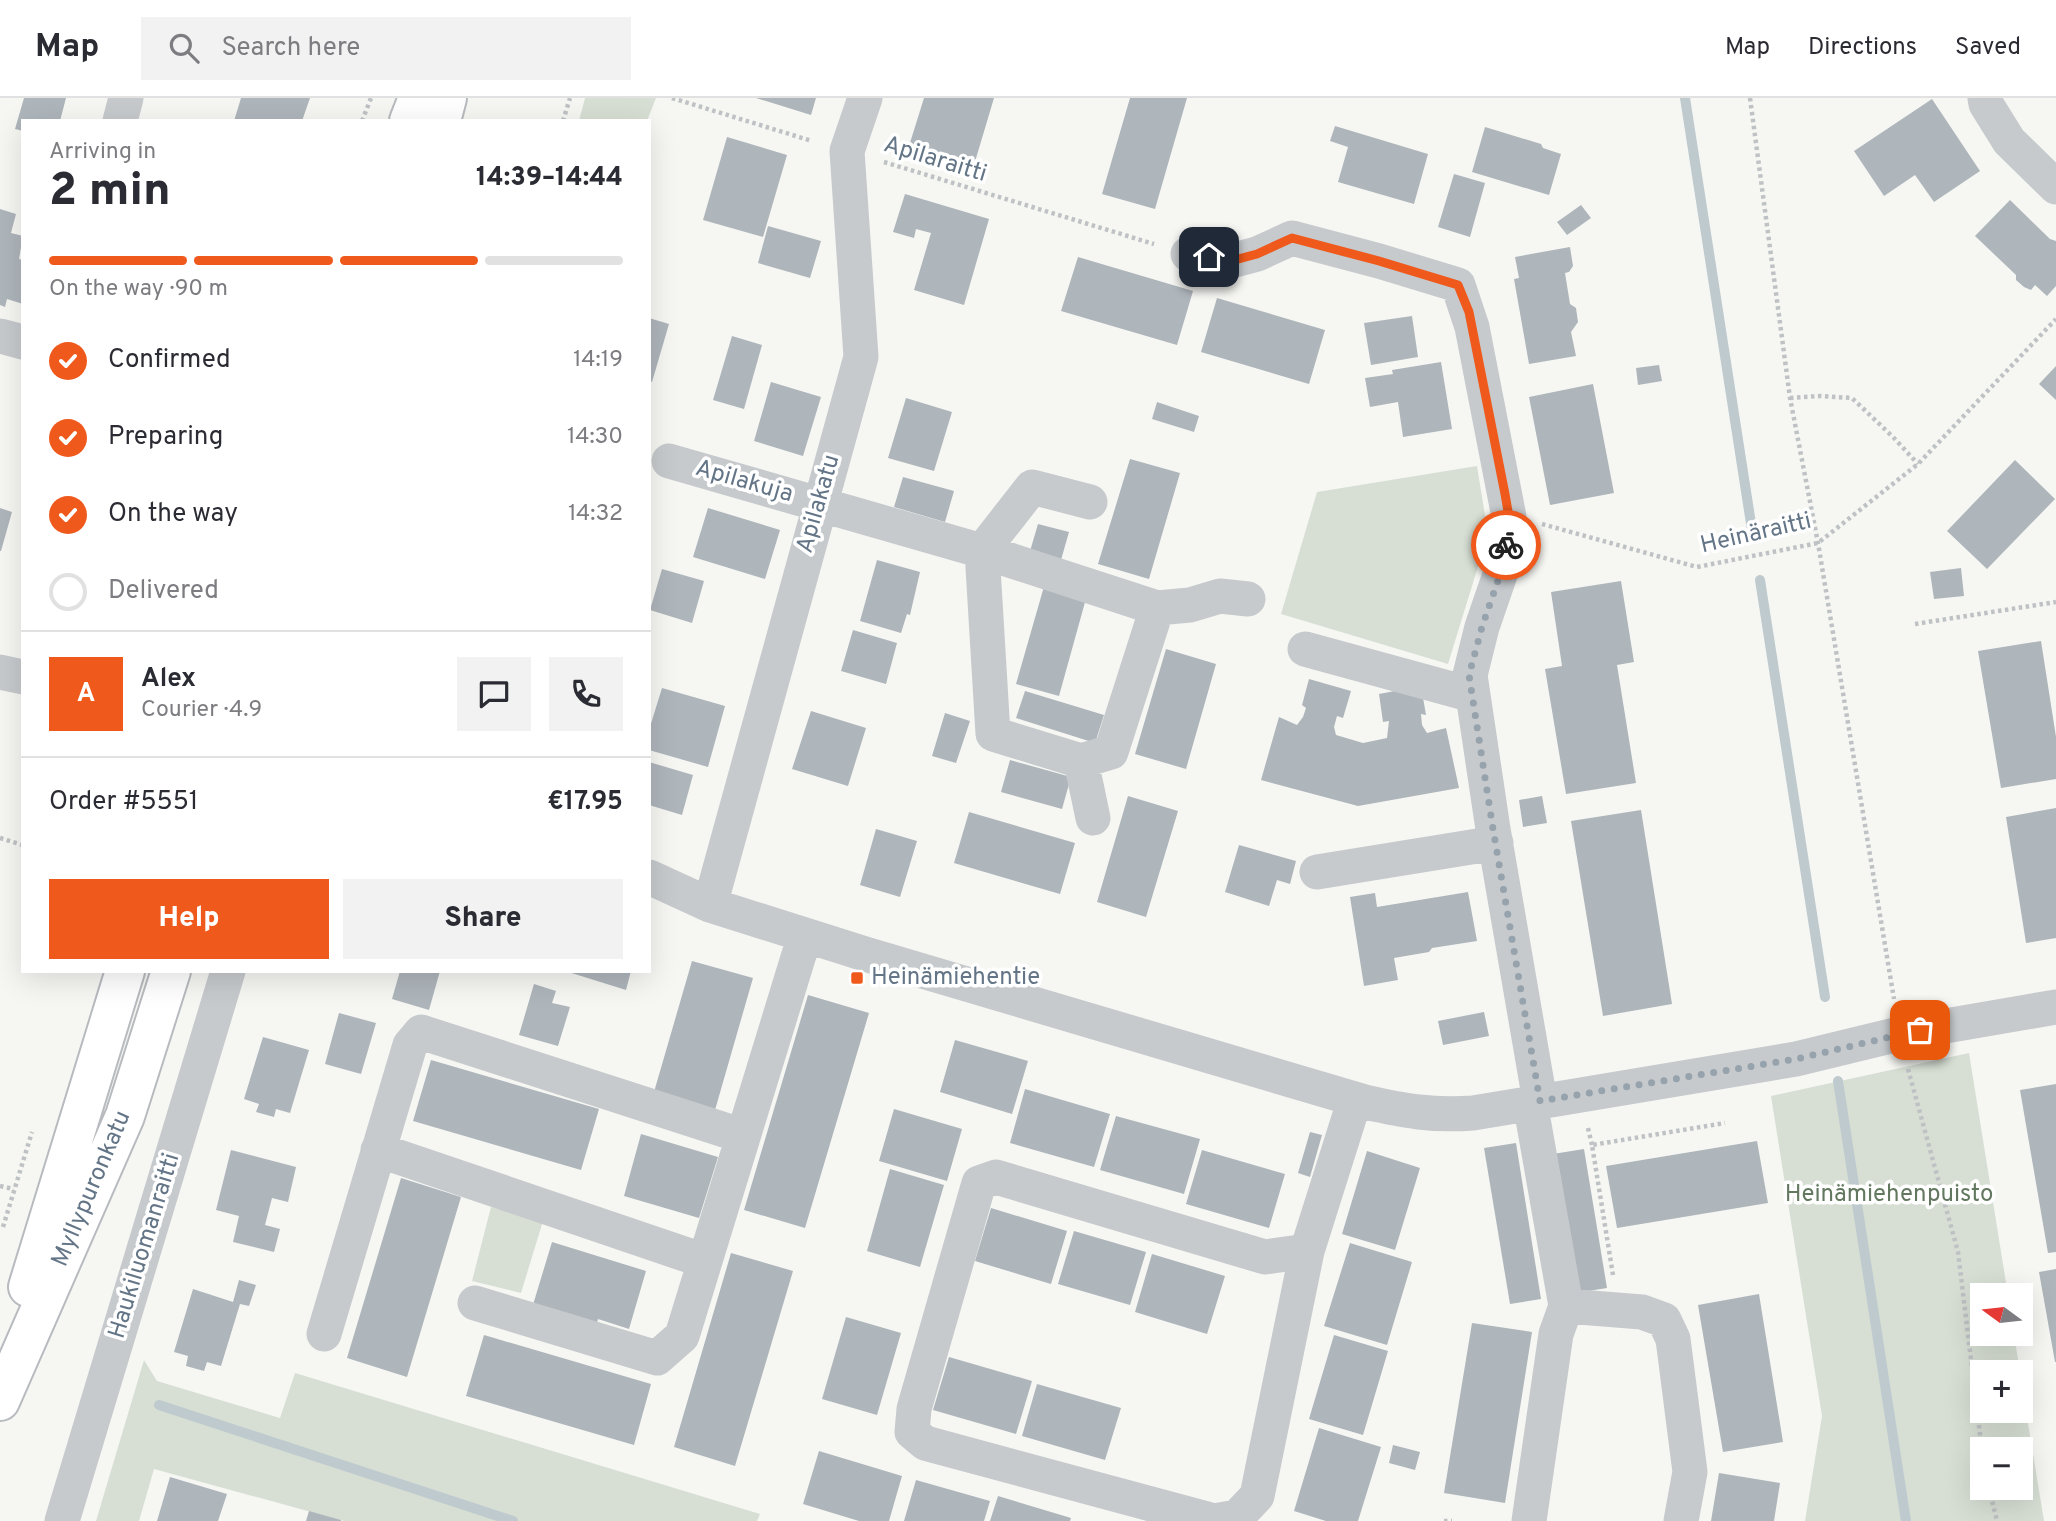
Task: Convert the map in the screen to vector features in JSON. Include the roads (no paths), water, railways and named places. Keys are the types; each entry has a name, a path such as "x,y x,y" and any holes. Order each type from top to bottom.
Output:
{"main road":[{"path":"410,119 418,98"},
{"path":"442,119 447,98"},
{"name":"Myllypuronkatu","path":"0,1399 30,1278 124,973"},
{"name":"Myllypuronkatu","path":"0,1399 125,1116 170,973"}],"street":[{"path":"121,119 126,98"},
{"name":"Apilakatu","path":"710,905 861,357 847,151 865,98"},
{"path":"1984,98 2009,141 2056,187"},
{"path":"1188,254 1231,261 1257,254 1292,238 1458,285 1469,312 1509,517 1504,563 1469,675 1566,1306 1556,1334 1529,1521"},
{"path":"0,336 21,341"},
{"name":"Apilakuja","path":"669,461 982,551 1157,608"},
{"path":"1090,502 1032,487 982,551 993,734 1081,761 1111,752 1157,608 1190,605 1220,596 1248,599"},
{"path":"1305,649 1473,695"},
{"path":"0,672 21,677"},
{"path":"1081,761 1093,818"},
{"path":"1317,872 1496,843"},
{"path":"651,878 710,905 805,935 1355,1099 1407,1112 1439,1115 1473,1113 1796,1059 1899,1034 2056,1007"},
{"path":"475,1303 657,1358 682,1336 805,935"},
{"name":"Haukiluomanraitti","path":"62,1521 227,973"},
{"path":"324,1334 410,1045 421,1032 743,1136"},
{"path":"1307,1251 1265,1256 996,1177 979,1183 914,1409 912,1432 925,1443 1214,1521 1237,1517 1256,1496 1307,1251 1355,1099"},
{"path":"378,1150 705,1261"},
{"path":"1566,1306 1642,1312 1664,1320 1673,1339 1690,1472 1681,1521"}],"waterway":[{"path":"1685,98 1752,530"},
{"path":"1760,580 1825,997"},
{"path":"1838,1081 1906,1521"},
{"path":"159,1405 513,1521"}],"place":[{"name":"Heinämiehentie","path":"857,978"}],"park label":[{"name":"Heinämiehenpuisto","path":"1889,1195"}]}
